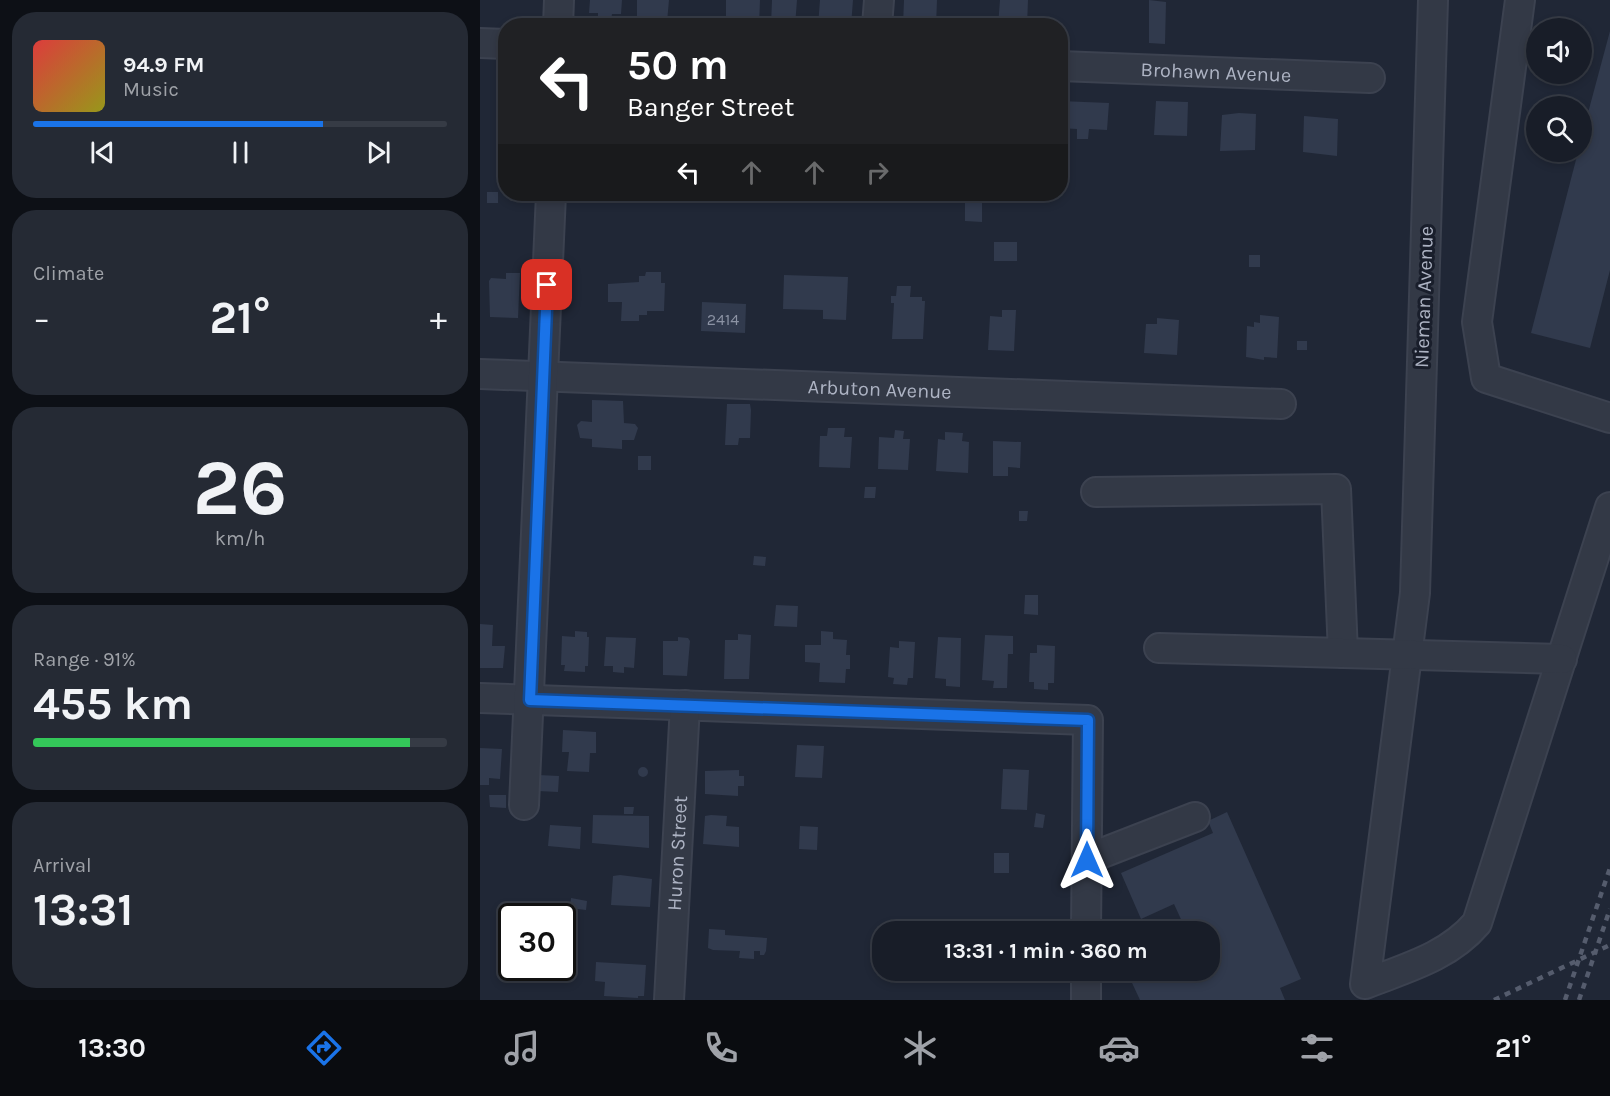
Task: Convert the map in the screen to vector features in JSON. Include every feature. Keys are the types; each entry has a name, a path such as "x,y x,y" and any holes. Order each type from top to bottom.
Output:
{"street":[{"path":"558,18 559,0"},
{"path":"878,18 879,0"},
{"name":"Nieman Avenue","path":"1433,0 1415,593 1365,984 1441,954 1464,939 1477,923 1562,659"},
{"path":"1520,0 1477,322 1486,378 1610,418"},
{"path":"480,43 498,44"},
{"name":"Brohawn Avenue","path":"1068,66 1370,78"},
{"path":"524,805 551,201"},
{"name":"Arbuton Avenue","path":"480,374 1281,404"},
{"path":"1096,492 1336,489 1343,653"},
{"path":"1159,648 1562,659 1610,507"},
{"path":"480,698 1088,720 1086,921"},
{"name":"Huron Street","path":"669,1000 686,705"},
{"path":"1087,860 1195,817"},
{"path":"1086,981 1086,1000"}],"building":[{"path":"590,0 622,0 621,14 612,14 611,18 598,18 598,13 589,13"},
{"path":"637,0 669,0 667,18 637,18"},
{"path":"726,0 760,0 759,18 726,18"},
{"path":"772,0 797,0 796,18 771,18"},
{"path":"820,0 853,0 852,18 819,18"},
{"path":"904,0 937,0 936,18 903,18"},
{"path":"1000,0 1028,0 1027,18 999,18"},
{"path":"1149,0 1166,2 1165,44 1149,43"},
{"path":"1610,31 1610,270 1590,348 1531,333 1575,162 1592,162 1592,98"},
{"path":"1068,101 1109,103 1107,130 1089,129 1088,139 1077,139 1077,129 1068,128"},
{"path":"1156,101 1188,102 1187,136 1154,135"},
{"path":"1256,114 1255,150 1220,151 1222,115"},
{"path":"1304,116 1338,119 1337,156 1303,152"},
{"path":"487,192 498,192 498,203 487,203"},
{"path":"965,201 982,201 982,222 965,221"},
{"path":"994,242 1017,242 1017,261 994,261"},
{"path":"1249,255 1260,255 1260,267 1249,267"},
{"path":"646,272 661,272 661,283 665,283 664,311 647,311 647,315 639,315 639,321 621,321 622,302 608,302 608,284 639,282 639,276 645,276"},
{"path":"506,273 520,273 518,318 490,317 489,281 491,278 506,279"},
{"path":"784,275 848,277 846,320 823,319 823,310 783,309"},
{"path":"897,286 911,286 910,297 922,297 922,301 925,301 923,339 892,339 894,303 891,303 891,296 896,296"},
{"path":"702,302 746,304 745,333 701,331"},
{"path":"1002,310 1016,310 1014,351 988,350 990,316 1002,317"},
{"path":"1260,315 1279,317 1277,358 1264,357 1264,360 1246,357 1247,326 1254,327 1254,322 1260,323"},
{"path":"1157,318 1179,320 1177,355 1144,353 1146,324 1157,324"},
{"path":"1297,341 1307,341 1307,350 1297,350"},
{"path":"592,400 623,401 624,423 635,424 638,428 634,440 622,440 622,449 592,447 592,439 580,438 577,425 581,421 592,422"},
{"path":"727,404 750,404 750,438 739,438 738,445 725,445"},
{"path":"828,428 845,428 844,437 852,437 850,468 819,467 820,436 827,436"},
{"path":"895,430 904,431 903,439 910,439 908,470 878,469 879,437 894,438"},
{"path":"945,432 963,433 962,441 969,442 968,473 936,471 938,439 945,440"},
{"path":"993,441 1021,442 1020,468 1008,467 1008,476 993,476"},
{"path":"638,456 651,456 651,470 638,470"},
{"path":"865,487 876,487 875,498 864,498"},
{"path":"1019,511 1028,511 1027,521 1019,521"},
{"path":"754,556 766,557 765,566 753,565"},
{"path":"1025,595 1038,595 1038,615 1024,614"},
{"path":"776,605 798,606 797,627 774,626"},
{"path":"480,624 493,625 492,646 505,646 503,668 480,668"},
{"path":"575,631 587,632 587,637 589,637 588,666 585,666 585,672 564,671 565,665 561,665 562,636 575,637"},
{"path":"821,631 833,632 833,639 847,640 846,655 850,655 850,669 846,669 845,683 819,682 820,663 805,662 805,645 821,645"},
{"path":"738,634 751,635 749,679 724,679 725,640 738,640"},
{"path":"985,635 1013,636 1013,654 1008,654 1007,688 993,688 994,681 982,680"},
{"path":"606,637 636,638 634,668 624,667 624,673 613,672 613,666 604,666"},
{"path":"678,637 688,638 690,641 687,676 663,675 663,641 678,641"},
{"path":"938,637 961,638 960,687 946,686 946,679 935,678"},
{"path":"899,641 915,642 913,678 908,678 907,685 893,684 894,678 888,677 890,647 899,648"},
{"path":"1037,645 1055,646 1054,683 1048,683 1048,690 1034,689 1034,682 1029,682 1030,653 1037,653"},
{"path":"563,730 596,732 596,753 590,753 589,772 567,771 569,752 562,752"},
{"path":"797,745 824,746 822,778 795,777"},
{"path":"480,748 502,749 500,779 489,778 489,785 480,785"},
{"path":"643,767 648,772 643,777 638,772"},
{"path":"1003,769 1029,770 1027,810 1001,809"},
{"path":"739,770 739,776 744,776 744,786 738,786 738,796 705,794 705,771"},
{"path":"538,775 559,776 558,792 538,791"},
{"path":"489,795 506,795 506,808 490,807"},
{"path":"624,807 634,807 633,814 624,814"},
{"path":"1227,812 1301,979 1280,988 1285,1000 1140,1000 1131,981 1220,981 1220,921 1182,921 1174,904 1141,919 1121,873 1213,833 1208,821"},
{"path":"1036,813 1045,815 1043,828 1034,827"},
{"path":"593,815 649,816 649,848 592,843"},
{"path":"705,816 727,816 726,826 739,827 739,847 703,844"},
{"path":"550,825 581,827 580,849 548,846"},
{"path":"800,826 818,827 817,850 799,849"},
{"path":"994,853 1009,853 1009,873 994,873"},
{"path":"613,876 652,879 650,907 611,905"},
{"path":"571,898 587,901 586,910 576,909 576,903 570,903"},
{"path":"709,929 725,930 725,935 767,938 766,951 764,955 760,955 760,951 754,951 754,959 739,958 740,951 713,950 708,948"},
{"path":"596,962 646,965 644,996 638,996 638,998 604,996 605,982 595,981"}],"railway":[{"path":"1565,1000 1610,868"},
{"path":"1579,1000 1610,909"},
{"path":"1494,1000 1610,945"}],"route":[{"path":"547,285 530,700 1088,720 1087,860"}]}
